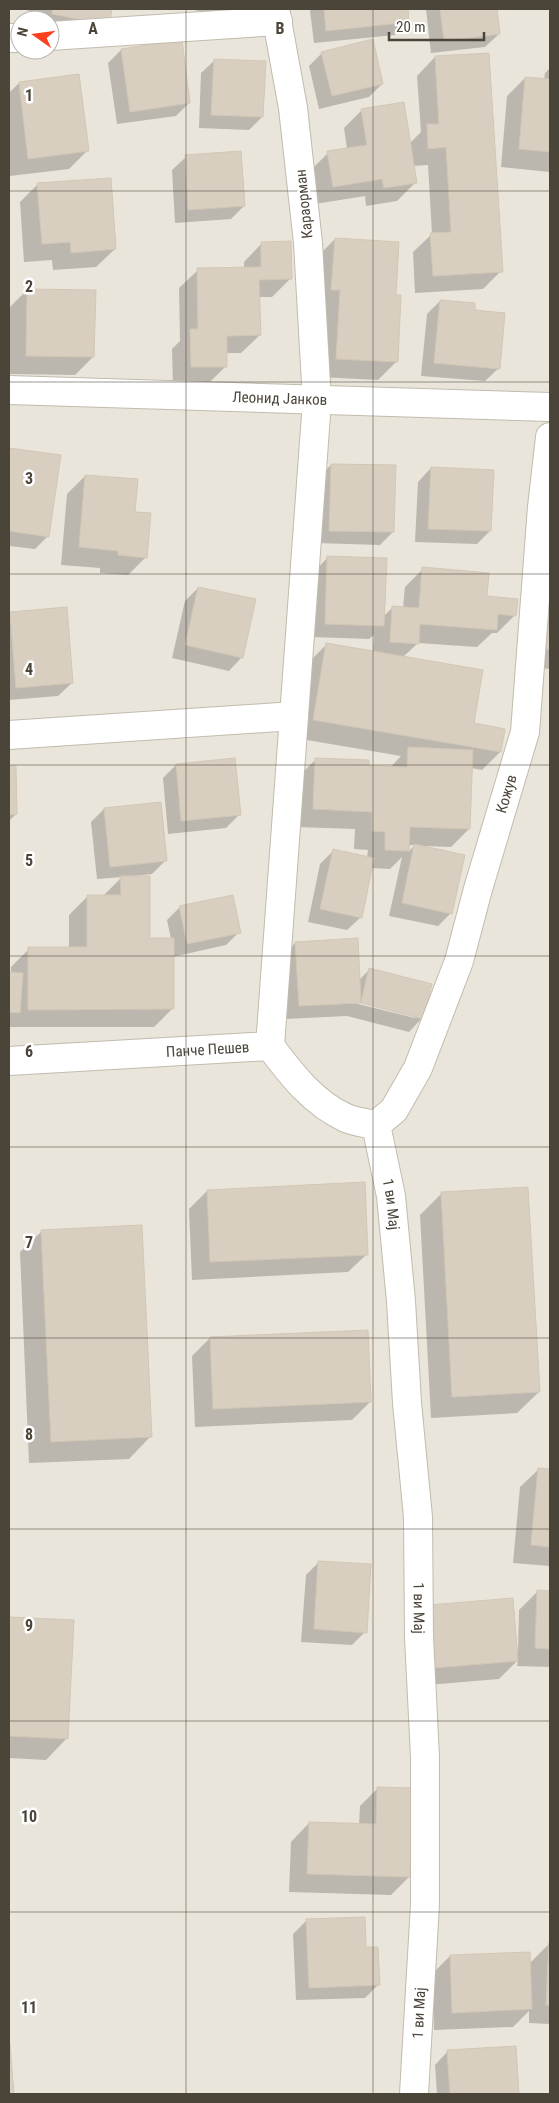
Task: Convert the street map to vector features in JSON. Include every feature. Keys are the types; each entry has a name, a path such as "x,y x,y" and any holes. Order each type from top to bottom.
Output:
{"street":[{"path":"60,35 276,15"},
{"name":"Караорман","path":"270,1046 317,401 308,243 293,108 276,15"},
{"name":"Леонид Јанков","path":"9,390 550,407"},
{"name":"Кожув","path":"376,1125 394,1110 418,1068 459,962 478,889 525,732 542,507 550,437"},
{"path":"9,735 294,716"},
{"name":"Панче Пешев","path":"9,1061 270,1046 291,1074 315,1098 346,1118 376,1125"},
{"name":"1 ви Мај","path":"376,1125 391,1196 418,1516 419,1637 425,1757 425,1904 413,2094"}],"shaded area":[{"path":"9,9 550,9 550,2094 9,2094"}],"building":[{"path":"112,9 109,25 60,16 60,10 53,10"},
{"path":"324,9 408,9 409,22 326,31"},
{"path":"440,9 497,9 500,34 444,41"},
{"path":"373,39 383,84 332,96 321,52"},
{"path":"182,40 190,103 130,112 121,49"},
{"path":"489,53 503,272 433,276 430,233 451,232 446,147 428,149 427,124 439,124 435,56"},
{"path":"214,59 266,61 263,117 211,115"},
{"path":"79,74 89,151 28,159 19,82"},
{"path":"525,77 550,79 550,152 519,149"},
{"path":"404,102 417,183 384,188 382,179 333,187 327,151 367,145 361,109"},
{"path":"241,151 245,206 188,210 185,155"},
{"path":"111,178 116,249 71,253 70,242 42,244 37,183"},
{"path":"335,238 399,242 396,295 401,295 398,362 336,359 340,290 331,290"},
{"path":"291,241 292,279 259,280 261,335 227,336 227,367 191,367 190,329 198,329 197,268 261,267 261,242"},
{"path":"27,289 96,290 94,357 26,356"},
{"path":"440,300 475,303 475,310 505,313 500,369 434,363"},
{"path":"9,448 61,455 49,537 9,531"},
{"path":"331,464 396,465 394,532 329,531"},
{"path":"431,467 494,470 491,531 428,529"},
{"path":"85,475 138,479 135,512 151,513 147,558 118,555 118,551 79,547"},
{"path":"327,556 387,558 384,626 325,624"},
{"path":"422,567 489,573 487,596 518,599 516,616 498,614 497,630 420,624 419,644 390,642 392,606 419,608"},
{"path":"198,587 256,599 243,658 185,645"},
{"path":"67,607 73,683 16,688 10,612"},
{"path":"550,618 550,650 546,649"},
{"path":"326,643 483,670 474,723 505,729 501,752 313,720"},
{"path":"408,747 473,750 470,829 410,827 409,851 385,850 385,832 372,831 372,812 313,809 315,758 369,760 369,766 407,767"},
{"path":"235,758 241,815 181,821 176,764"},
{"path":"9,766 16,766 17,814 9,815"},
{"path":"161,802 167,861 110,867 104,808"},
{"path":"414,844 465,855 452,914 402,903"},
{"path":"333,849 374,858 362,918 320,909"},
{"path":"120,876 150,876 150,938 174,938 174,1009 28,1010 28,947 87,947 87,895 121,895"},
{"path":"233,895 241,933 187,944 179,906"},
{"path":"358,938 361,1003 299,1006 295,942"},
{"path":"369,968 432,984 423,1019 361,1003"},
{"path":"9,972 23,973 20,1013 9,1012"},
{"path":"365,1182 368,1255 210,1262 207,1190"},
{"path":"528,1187 540,1392 452,1397 441,1192"},
{"path":"142,1225 152,1437 51,1442 41,1230"},
{"path":"368,1330 371,1402 213,1409 210,1337"},
{"path":"538,1468 550,1469 550,1547 531,1545"},
{"path":"318,1561 371,1564 367,1633 314,1629"},
{"path":"537,1590 550,1591 550,1649 535,1648"},
{"path":"513,1598 518,1661 433,1668 429,1605"},
{"path":"9,1617 74,1620 68,1739 9,1736"},
{"path":"377,1787 413,1788 410,1877 307,1874 309,1822 376,1824"},
{"path":"365,1917 366,1947 378,1947 380,1985 309,1988 306,1919"},
{"path":"550,1942 550,2006 546,2005"},
{"path":"530,1952 532,2009 452,2013 450,1955"},
{"path":"10,2044 14,2094 9,2094"},
{"path":"516,2046 519,2094 450,2094 447,2050"}]}
